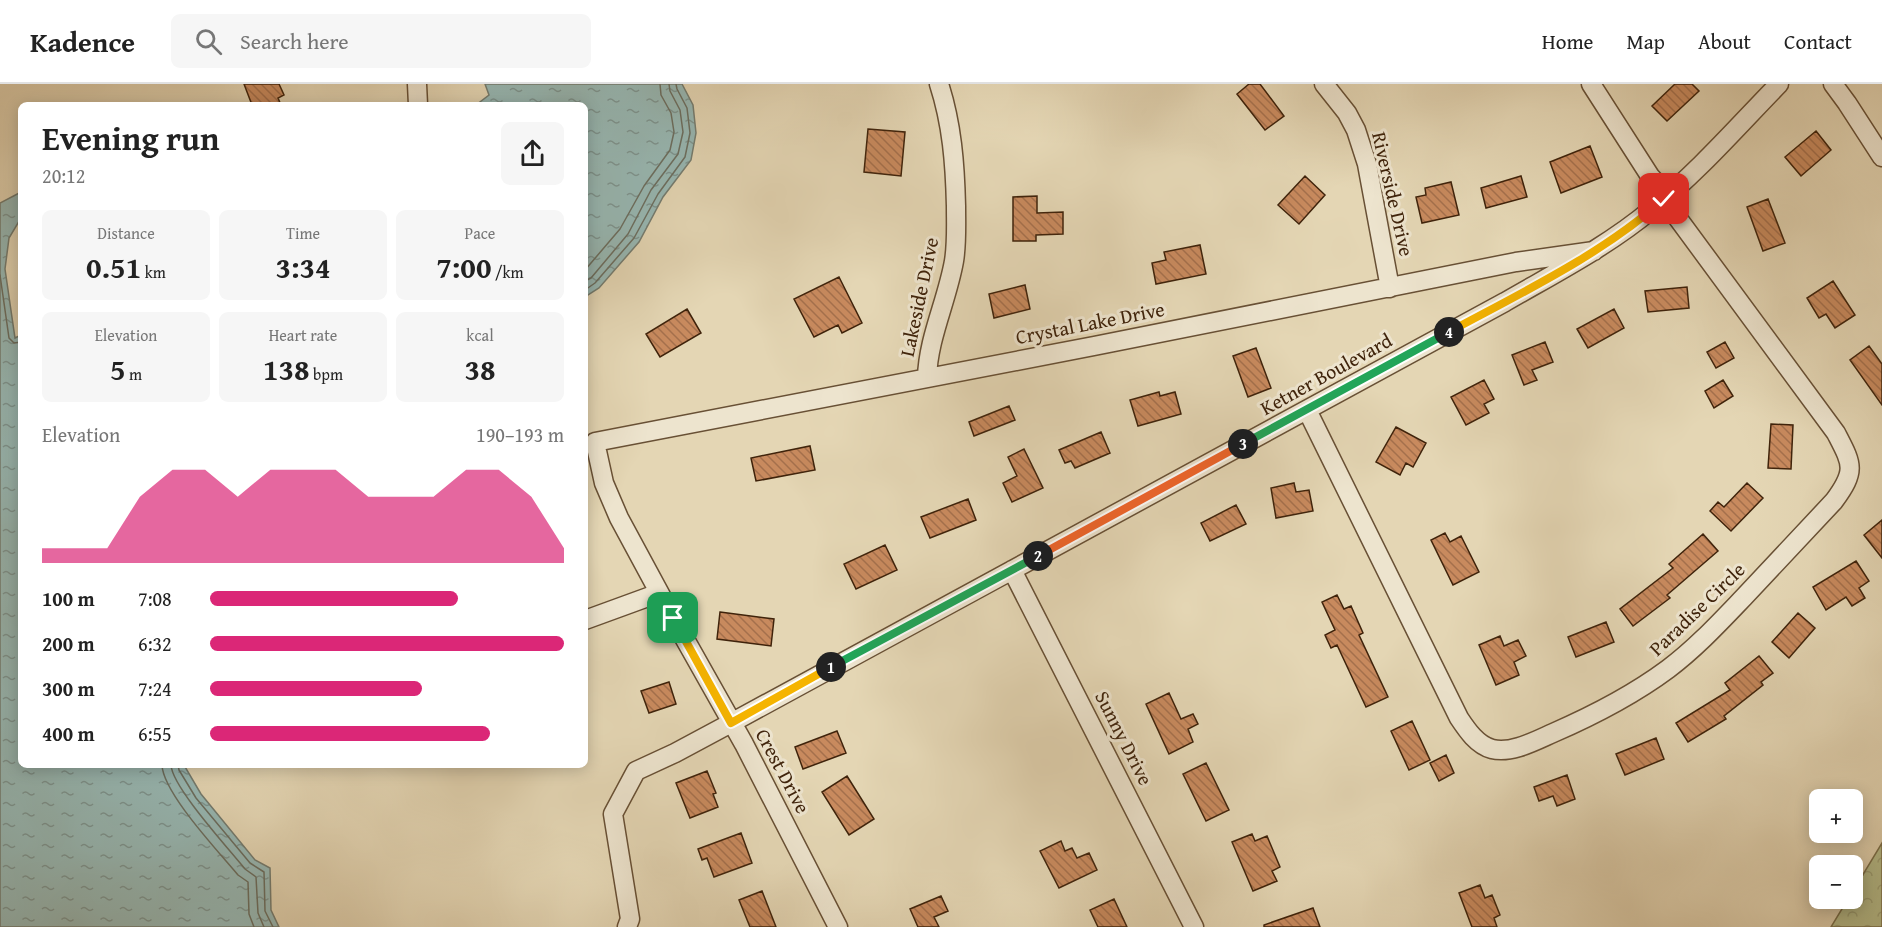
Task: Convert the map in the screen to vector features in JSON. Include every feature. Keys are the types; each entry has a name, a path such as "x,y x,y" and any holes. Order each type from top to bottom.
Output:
{"street":[{"path":"417,84 418,102"},
{"name":"Lakeside Drive","path":"927,378 933,336 946,294 956,243 954,155 939,84"},
{"name":"Riverside Drive","path":"1324,84 1347,113 1356,130 1366,164 1390,288"},
{"name":"Paradise Circle","path":"1306,410 1459,718 1479,742 1492,749 1509,749 1527,744 1564,729 1623,698 1669,669 1723,620 1834,501 1846,486 1850,473 1850,461 1836,433 1664,199 1662,189 1650,176 1591,84"},
{"name":"Ketner Boulevard","path":"627,927 630,919 613,814 636,771 731,723 1505,302 1594,251 1664,199 1779,84"},
{"path":"1833,84 1882,157"},
{"name":"Crystal Lake Drive","path":"595,442 1516,262 1594,251"},
{"name":"Crest Drive","path":"595,442 604,483 620,518 838,927"},
{"name":"Sunny Drive","path":"1012,570 1194,927"},
{"path":"588,619 659,593"}],"green space":[{"path":"1882,843 1882,927 1831,927 1842,909 1863,909 1863,874"}],"water":[{"path":"485,84 682,84 693,105 696,133 691,160 663,197 639,242 599,288 588,295 588,102 480,102 489,95"},
{"path":"18,194 18,223 9,238 5,269 15,338 18,336 18,768 186,768 201,794 255,860 270,868 271,910 279,927 0,927 0,203"}],"building":[{"path":"244,84 279,84 284,95 278,98 280,102 251,102"},
{"path":"1249,84 1260,84 1284,116 1265,130 1237,94"},
{"path":"1675,84 1692,84 1699,91 1667,121 1652,106"},
{"path":"868,129 905,132 901,176 864,172"},
{"path":"1816,131 1831,150 1801,176 1785,157"},
{"path":"1590,146 1602,177 1561,193 1550,162"},
{"path":"1305,176 1325,195 1299,224 1278,205"},
{"path":"1521,176 1527,197 1486,208 1481,188"},
{"path":"1451,182 1459,215 1422,223 1416,197 1426,195 1425,188"},
{"path":"1037,196 1037,213 1063,212 1063,234 1036,235 1036,241 1013,241 1013,197"},
{"path":"1768,199 1785,243 1763,251 1747,207"},
{"path":"1200,245 1206,274 1156,284 1152,263 1166,260 1164,252"},
{"path":"839,277 862,323 842,333 838,325 814,337 794,299"},
{"path":"1833,281 1855,315 1835,328 1826,314 1819,318 1807,298"},
{"path":"1025,285 1030,309 994,318 989,294"},
{"path":"1687,287 1689,308 1648,312 1645,291"},
{"path":"687,309 701,333 660,357 646,334"},
{"path":"1614,309 1624,328 1588,348 1577,329"},
{"path":"1545,342 1553,362 1532,370 1537,380 1524,385 1512,355"},
{"path":"1725,342 1734,358 1716,368 1707,352"},
{"path":"1869,346 1882,364 1882,405 1850,360"},
{"path":"1256,348 1271,388 1248,397 1233,356"},
{"path":"1484,380 1494,399 1484,404 1489,413 1466,425 1451,397"},
{"path":"1723,380 1733,396 1714,408 1705,391"},
{"path":"1159,392 1160,396 1175,392 1181,414 1138,426 1130,400"},
{"path":"1009,406 1015,420 974,436 969,422"},
{"path":"1771,424 1793,425 1791,469 1768,468"},
{"path":"1396,427 1426,443 1413,467 1406,463 1400,475 1376,462"},
{"path":"1101,432 1110,453 1075,468 1071,461 1065,463 1059,450"},
{"path":"810,446 815,470 756,481 751,458"},
{"path":"1024,449 1043,488 1012,502 1003,483 1017,476 1008,457"},
{"path":"1294,483 1296,492 1309,490 1313,511 1276,518 1271,488"},
{"path":"1747,483 1763,498 1731,531 1710,511 1718,502 1724,507"},
{"path":"968,499 976,520 930,538 921,517"},
{"path":"1236,505 1246,524 1210,541 1201,523"},
{"path":"1882,520 1882,558 1864,535"},
{"path":"1445,533 1450,542 1461,536 1479,572 1453,585 1431,540"},
{"path":"1703,534 1718,551 1667,595 1670,598 1633,626 1620,609 1673,568 1669,564"},
{"path":"885,545 897,570 856,589 844,564"},
{"path":"1856,561 1869,581 1859,588 1865,598 1852,606 1846,597 1826,610 1813,587"},
{"path":"1337,595 1344,609 1351,606 1363,633 1359,635 1388,697 1366,707 1337,645 1331,648 1325,635 1335,630 1322,602"},
{"path":"720,612 774,619 771,646 717,639"},
{"path":"1798,613 1815,628 1789,658 1772,642"},
{"path":"1606,622 1614,642 1576,657 1568,637"},
{"path":"1500,636 1504,646 1518,640 1526,656 1514,662 1519,675 1496,685 1479,645"},
{"path":"1759,656 1773,673 1761,682 1763,685 1724,716 1726,719 1688,742 1676,723 1730,690 1725,683"},
{"path":"669,682 676,704 649,713 641,691"},
{"path":"1169,693 1181,719 1193,714 1198,724 1188,729 1193,742 1169,754 1146,704"},
{"path":"1412,721 1430,760 1409,770 1391,731"},
{"path":"837,731 846,753 803,769 795,747"},
{"path":"1656,738 1664,759 1625,775 1616,754"},
{"path":"1446,755 1454,773 1439,781 1430,763"},
{"path":"1206,763 1229,810 1206,821 1183,774"},
{"path":"707,771 716,793 713,794 718,807 690,818 676,783"},
{"path":"1567,775 1575,799 1557,806 1553,796 1539,801 1534,787"},
{"path":"847,776 874,819 849,835 822,792"},
{"path":"741,833 752,863 714,877 707,858 702,860 698,849"},
{"path":"1252,834 1255,841 1267,836 1280,867 1272,871 1277,881 1253,891 1232,842"},
{"path":"1061,841 1065,851 1072,848 1077,858 1089,853 1097,870 1059,888 1040,851"},
{"path":"1480,885 1485,898 1492,895 1500,915 1494,918 1497,927 1472,927 1459,893"},
{"path":"762,891 776,927 750,927 739,900"},
{"path":"941,896 948,911 934,917 939,927 918,927 910,909"},
{"path":"1114,899 1127,927 1098,927 1090,910"},
{"path":"1313,908 1320,927 1264,927 1264,925"}],"route":[{"path":"673,618 731,723 1505,302 1594,251 1664,199"}]}
